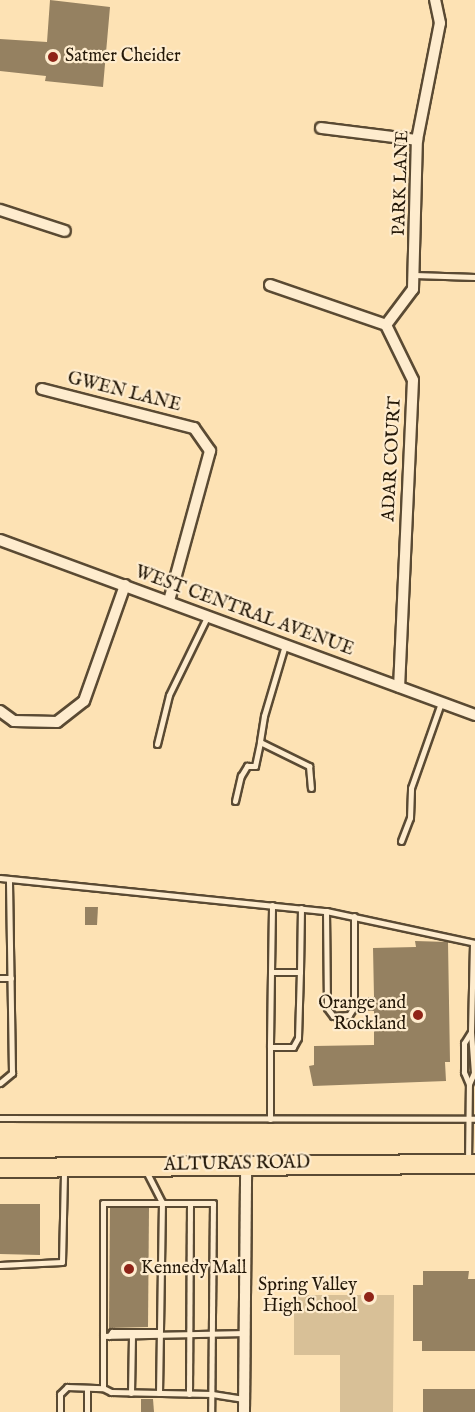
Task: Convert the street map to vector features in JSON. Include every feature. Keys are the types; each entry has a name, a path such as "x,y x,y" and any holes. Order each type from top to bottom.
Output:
{"main road":[{"name":"ALTURAS ROAD","path":"0,1168 246,1164 471,1164"}],"street":[{"name":"PARK LANE","path":"386,326 413,289 417,140 440,23 435,0"},
{"path":"321,128 417,140"},
{"path":"0,210 65,231"},
{"path":"270,285 386,326"},
{"name":"ADAR COURT","path":"386,326 413,380 399,687"},
{"name":"GWEN LANE","path":"42,390 194,428 210,451 168,601"},
{"name":"WEST CENTRAL AVENUE","path":"0,540 475,715"},
{"path":"0,711 14,721 57,722 84,700 125,585"},
{"path":"244,1412 246,1164"}],"lane":[{"path":"414,274 475,277"},
{"path":"157,744 169,695 208,616"},
{"path":"235,801 241,776 247,766 255,766 264,716 285,645"},
{"path":"401,841 410,818 411,788 441,703"},
{"path":"260,742 309,766 311,788"},
{"path":"0,878 326,911 474,943 471,1032 474,1073 469,1084"},
{"path":"0,1083 12,1073 9,879"},
{"path":"270,1119 272,905"},
{"path":"270,1047 293,1047 298,1038 300,908"},
{"path":"326,911 327,1008 333,1016 349,1015 354,1007 354,916"},
{"path":"271,972 300,972"},
{"path":"0,978 10,978"},
{"path":"471,1032 464,1043 464,1072 469,1084 472,1119 471,1164"},
{"path":"0,1118 472,1119"},
{"path":"144,1166 162,1202 159,1393"},
{"path":"0,1265 62,1262 64,1167"},
{"path":"103,1388 106,1336 103,1203 213,1203 211,1412"},
{"path":"189,1394 190,1203"},
{"path":"106,1336 112,1332 189,1336 244,1333"},
{"path":"106,1336 159,1334"},
{"path":"131,1393 132,1336"},
{"path":"60,1412 60,1394 67,1387 103,1388 131,1393 212,1394 244,1399"},
{"path":"87,1388 87,1412"}],"shaded area":[{"path":"294,1295 394,1295 393,1412 340,1412 340,1355 294,1355"}],"building":[{"name":"Satmer Cheider","path":"50,0 110,7 103,87 45,81 46,76 0,71 0,39 47,42"},
{"path":"85,907 98,907 97,925 85,925"},
{"name":"Orange and Rockland","path":"415,941 448,942 450,1062 445,1062 446,1081 313,1086 309,1066 314,1065 314,1046 374,1045 374,1011 368,1011 368,997 374,997 373,948 416,947"},
{"path":"0,1204 40,1204 40,1255 0,1254"},
{"name":"Kennedy Mall","path":"110,1208 149,1208 148,1327 109,1328"},
{"path":"423,1271 469,1271 468,1279 475,1279 475,1351 422,1351 422,1341 413,1341 413,1285 423,1285"},
{"path":"423,1389 475,1389 475,1412 423,1412"},
{"path":"141,1399 153,1399 154,1412 141,1412"}],"place":[{"name":"Satmer Cheider","path":"53,57"},
{"name":"Orange and Rockland","path":"418,1015"},
{"name":"Kennedy Mall","path":"129,1269"},
{"name":"Spring Valley High School","path":"369,1297"}]}
